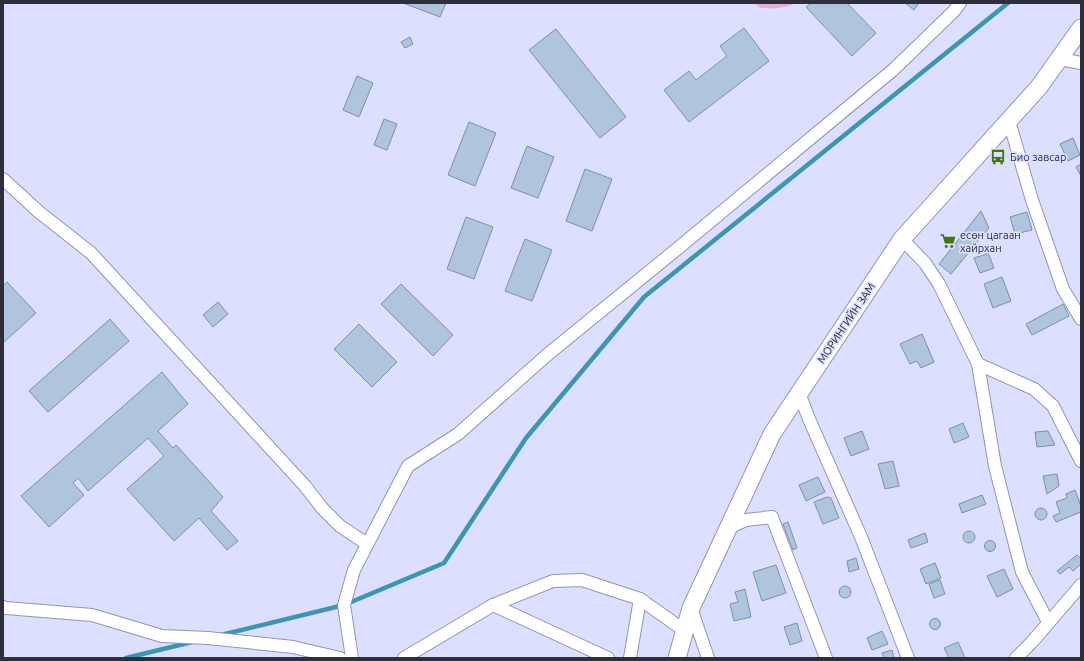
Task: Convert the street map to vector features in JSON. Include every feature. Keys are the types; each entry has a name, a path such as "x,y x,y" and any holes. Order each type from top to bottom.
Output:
{"main road":[{"name":"МОРИНГИЙН ЗАМ","path":"677,658 691,608 772,434 902,239 1039,87 1081,28"}],"street":[{"path":"352,658 344,605 354,570 408,466 458,434 547,354 677,249 893,70 954,11 960,3"},
{"path":"1060,59 1081,63"},
{"path":"1009,120 1032,200 1063,289 1081,319"},
{"path":"3,179 39,212 91,253 305,486 322,508 340,526 367,544"},
{"path":"902,239 925,263 939,284 978,364 995,466 1022,572 1048,622"},
{"path":"978,364 1034,389 1053,406 1081,461"},
{"path":"799,393 861,537 908,658"},
{"path":"730,527 746,520 772,517 826,658"},
{"path":"404,658 494,605 553,581 582,580 640,599 685,631"},
{"path":"1016,658 1081,585"},
{"path":"630,658 640,599"},
{"path":"494,605 608,658"},
{"path":"3,607 92,615 162,636 208,638 293,647 340,658"},
{"path":"691,608 708,658"}],"shaded area":[{"path":"754,3 795,3 783,7 762,8"}],"building":[{"path":"403,3 446,3 440,17"},
{"path":"811,3 847,3 876,33 852,56 806,7"},
{"path":"905,3 919,3 914,10"},
{"path":"744,28 769,61 689,122 664,90 689,71 696,80 727,56 720,46"},
{"path":"556,29 626,117 600,138 529,50"},
{"path":"410,37 413,44 405,48 401,42"},
{"path":"357,76 373,83 359,117 343,110"},
{"path":"384,119 397,124 387,150 374,145"},
{"path":"469,122 496,133 475,186 448,175"},
{"path":"1073,138 1080,155 1068,161 1060,144"},
{"path":"527,146 554,157 538,198 511,188"},
{"path":"1081,164 1081,176 1076,167"},
{"path":"585,169 612,179 592,231 566,221"},
{"path":"981,211 989,228 951,274 939,264"},
{"path":"1027,212 1032,230 1015,234 1010,217"},
{"path":"466,217 493,227 474,279 447,269"},
{"path":"525,239 552,250 532,301 505,291"},
{"path":"987,250 994,268 980,273 974,258 987,254"},
{"path":"1002,277 1011,301 993,308 984,284"},
{"path":"7,282 36,313 3,343 3,286"},
{"path":"401,284 453,335 433,356 381,304"},
{"path":"218,302 228,314 213,327 203,315"},
{"path":"1063,304 1069,316 1032,335 1026,324"},
{"path":"110,319 129,341 48,412 29,391"},
{"path":"359,324 397,362 372,387 334,349"},
{"path":"922,334 934,362 921,368 917,361 910,364 900,344"},
{"path":"162,372 188,404 158,431 173,448 176,445 223,497 211,511 238,541 227,550 199,518 174,541 127,489 164,456 148,438 88,491 78,478 73,483 84,495 49,527 21,496"},
{"path":"963,423 969,437 954,443 949,429"},
{"path":"862,431 869,449 851,456 844,438"},
{"path":"1048,431 1055,445 1037,447 1035,432"},
{"path":"893,461 899,486 885,489 878,464"},
{"path":"1057,474 1059,486 1047,494 1043,476"},
{"path":"818,477 825,492 806,501 799,485"},
{"path":"1075,490 1081,506 1081,512 1056,522 1053,516 1060,513 1056,502 1067,498 1066,494"},
{"path":"982,495 986,504 962,513 959,504"},
{"path":"827,497 831,498 839,518 823,524 814,502"},
{"path":"1039,508 1043,508 1047,514 1043,520 1039,520 1035,516 1035,512"},
{"path":"788,522 797,548 793,550 783,524"},
{"path":"967,531 971,531 975,537 971,543 967,543 963,539 963,535"},
{"path":"925,533 928,542 911,548 908,540"},
{"path":"988,541 992,541 994,542 994,550 988,551 985,548 985,544"},
{"path":"1077,555 1081,559 1081,564 1073,571 1069,567 1060,574 1057,571"},
{"path":"856,558 859,569 849,572 847,561"},
{"path":"935,563 941,578 926,584 920,569"},
{"path":"776,565 786,593 762,601 753,572"},
{"path":"1004,569 1013,589 997,597 987,576"},
{"path":"940,580 945,594 934,598 929,584"},
{"path":"847,586 850,587 850,597 843,598 840,597 839,590 840,587"},
{"path":"745,589 751,617 734,621 730,604 738,602 735,592"},
{"path":"935,618 939,620 941,624 939,628 935,630 931,628 929,624 931,620"},
{"path":"797,623 802,641 790,645 784,627"},
{"path":"882,631 888,644 872,650 867,638"},
{"path":"958,642 965,658 949,658 944,648"},
{"path":"892,650 894,658 884,658 882,653"}],"waterway":[{"path":"221,635 344,605 444,563 526,438 644,297 1008,3"},
{"path":"126,658 192,642"}],"place":[{"name":"Био завсар","path":"998,157"},
{"name":"есөн цагаан хайрхан","path":"948,241"}]}
